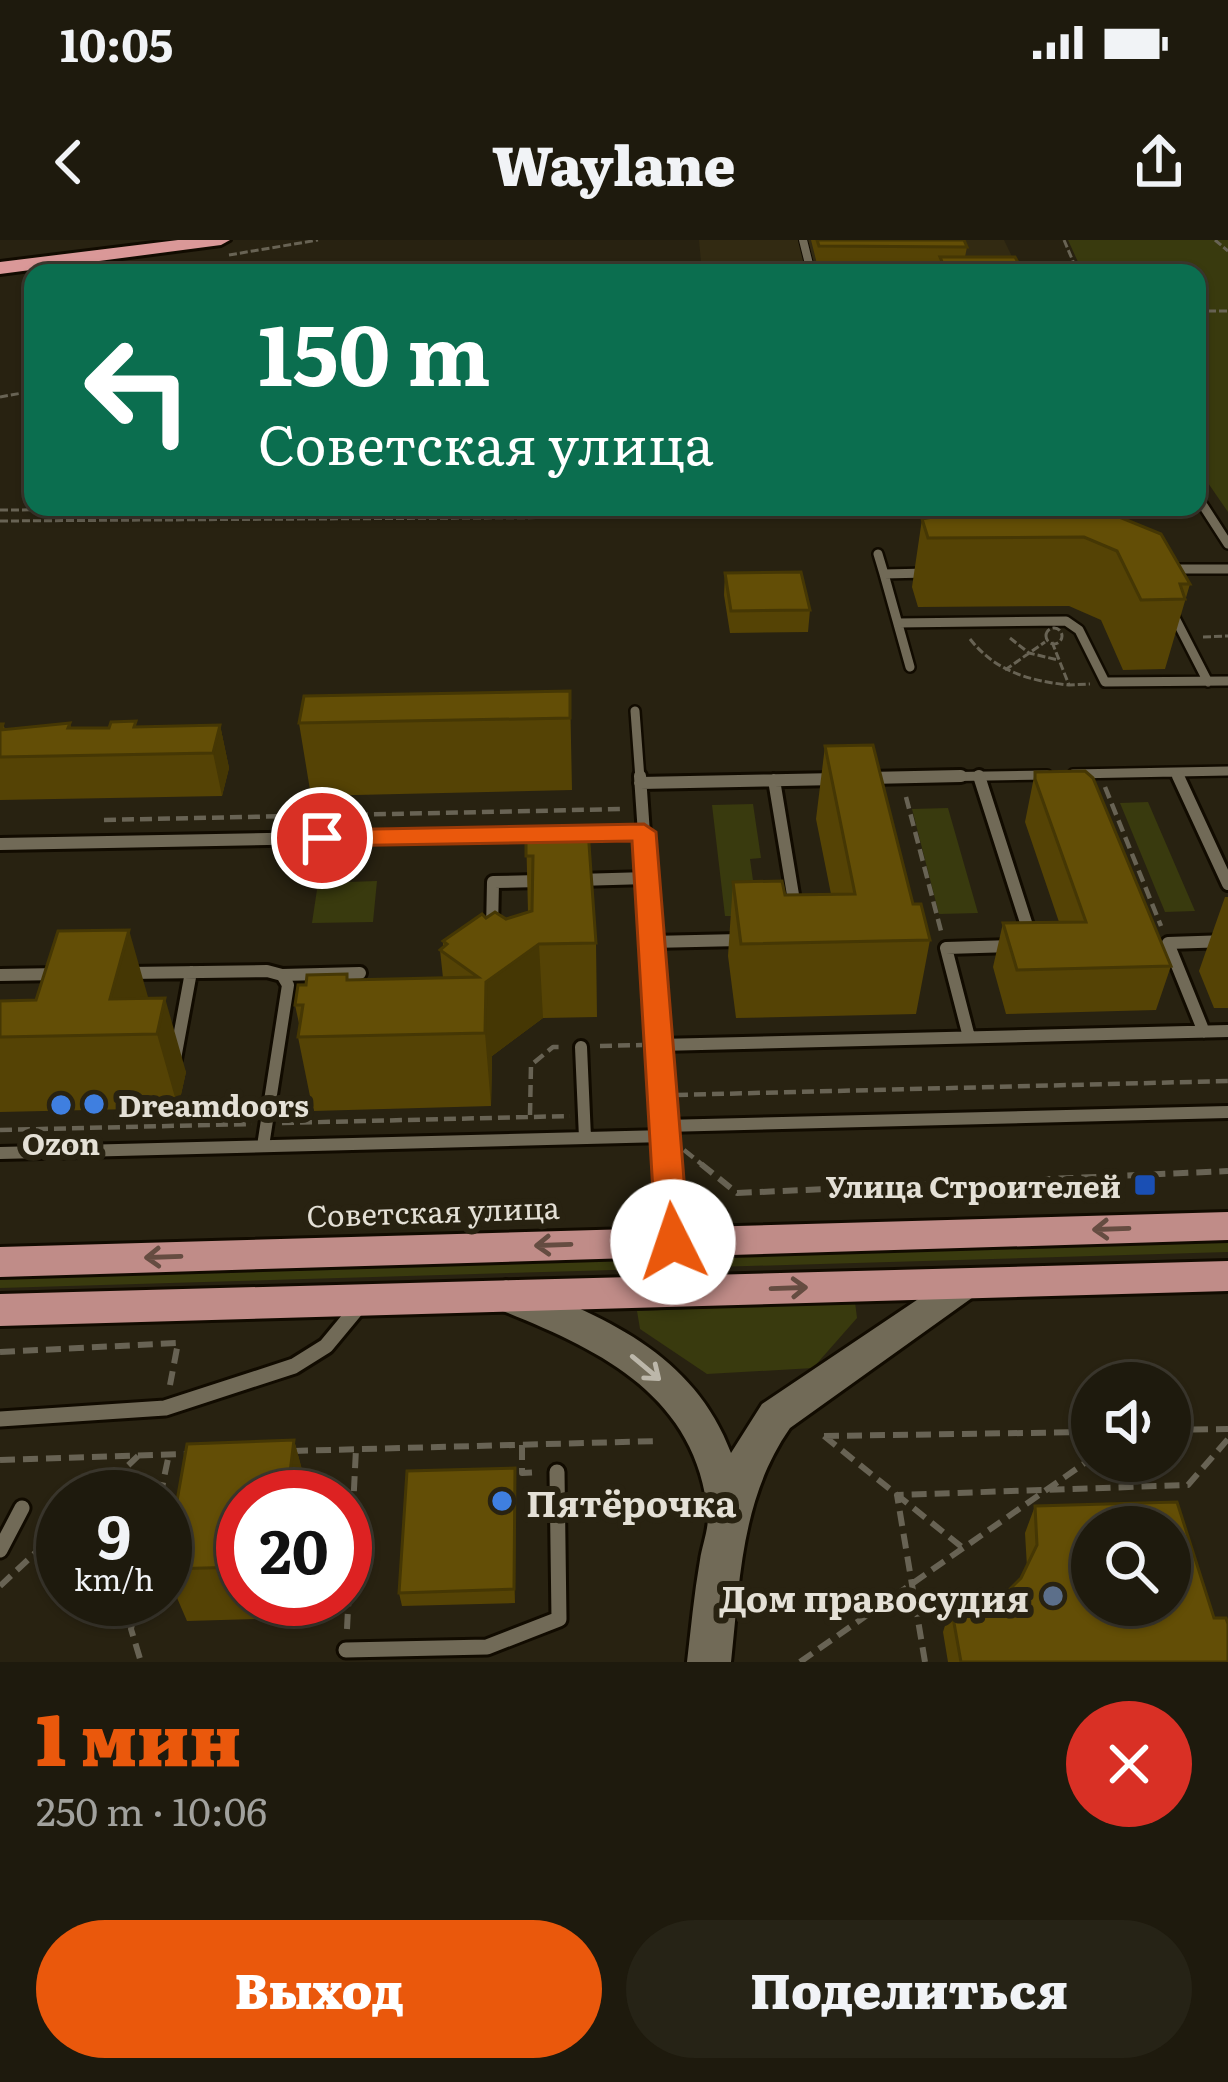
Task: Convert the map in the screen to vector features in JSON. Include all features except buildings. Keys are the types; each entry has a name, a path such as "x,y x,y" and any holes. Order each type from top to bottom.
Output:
{"highway":[{"path":"0,263 169,240"},
{"path":"0,263 221,240"}],"main road":[{"name":"Советская улица","path":"0,1262 1228,1226"},
{"path":"0,1310 1228,1276"}],"street":[{"path":"709,1662 728,1514 757,1439 776,1416 963,1284"},
{"path":"506,1296 596,1332 648,1366 686,1407 706,1440 728,1514"}],"lane":[{"path":"1206,511 1228,544"},
{"path":"878,554 910,667"},
{"path":"1150,570 1228,568"},
{"path":"884,574 950,573"},
{"path":"1168,604 1208,682"},
{"path":"898,622 1066,621 1079,630 1105,682 1228,681"},
{"path":"635,710 673,1242"},
{"path":"640,783 1228,771"},
{"path":"1176,772 1228,884"},
{"path":"969,1037 946,948 1033,946 979,776"},
{"path":"774,780 796,916"},
{"path":"0,844 644,832"},
{"path":"491,951 493,882 647,878"},
{"path":"652,942 758,940"},
{"path":"1204,1032 1168,943 1228,941"},
{"path":"175,1059 191,972"},
{"path":"120,973 360,973"},
{"path":"0,975 72,974"},
{"path":"262,1146 288,985 282,975"},
{"path":"284,1012 304,1012"},
{"path":"658,1045 1228,1031"},
{"path":"581,1047 585,1138"},
{"path":"0,1153 585,1138 665,1131 1228,1112"},
{"path":"0,1418 165,1408 294,1366 326,1346 365,1300"},
{"path":"346,1650 488,1654 560,1619 557,1472"},
{"path":"0,1550 22,1508"}],"path":[{"path":"1215,240 1228,251"},
{"path":"0,521 790,516"},
{"path":"1185,638 1228,636"},
{"path":"1010,638 1029,653 1060,661"},
{"path":"970,639 1005,670 1069,685 1105,682"},
{"path":"1005,670 1049,641 1069,685"},
{"path":"1099,774 1168,943"},
{"path":"901,778 946,948"},
{"path":"104,820 642,809"},
{"path":"530,1117 530,1065 553,1047 658,1045"},
{"path":"662,1095 1228,1082"},
{"path":"0,1130 584,1115"},
{"path":"665,1131 737,1193 1228,1171"},
{"path":"0,1352 178,1343 165,1408"},
{"path":"1191,1430 1228,1429"},
{"path":"963,1548 824,1436 1071,1432"},
{"path":"897,1495 1188,1485 1228,1439"},
{"path":"286,1451 659,1441"},
{"path":"522,1445 522,1473 557,1472"},
{"path":"346,1650 356,1449"},
{"path":"166,1470 169,1454"},
{"path":"0,1460 193,1454"},
{"path":"124,1470 139,1456"},
{"path":"800,1662 1071,1473"},
{"path":"897,1495 925,1662"},
{"path":"0,1586 36,1552"},
{"path":"131,1626 141,1662"}],"shaded area":[{"path":"699,240 1004,240 1016,264 701,264"},
{"path":"1068,240 1228,240 1228,512 1206,480 1206,264 1079,264"},
{"path":"1148,802 1195,911 1165,912 1120,803"},
{"path":"753,804 761,858 750,859 758,916 725,916 712,805"},
{"path":"948,808 978,913 939,914 912,809"},
{"path":"377,881 373,922 312,923 318,883"},
{"path":"1228,1241 1228,1252 0,1288 0,1277"},
{"path":"855,1302 857,1318 813,1368 707,1374 640,1329 637,1311"}],"place":[{"name":"Dreamdoors","path":"94,1104"},
{"name":"Ozon","path":"61,1105"},
{"name":"Улица Строителей","path":"1145,1185"},
{"name":"Пятёрочка","path":"502,1501"},
{"name":"Дом правосудия","path":"1053,1596"}],"route":[{"path":"322,838 644,832 673,1242"}]}
